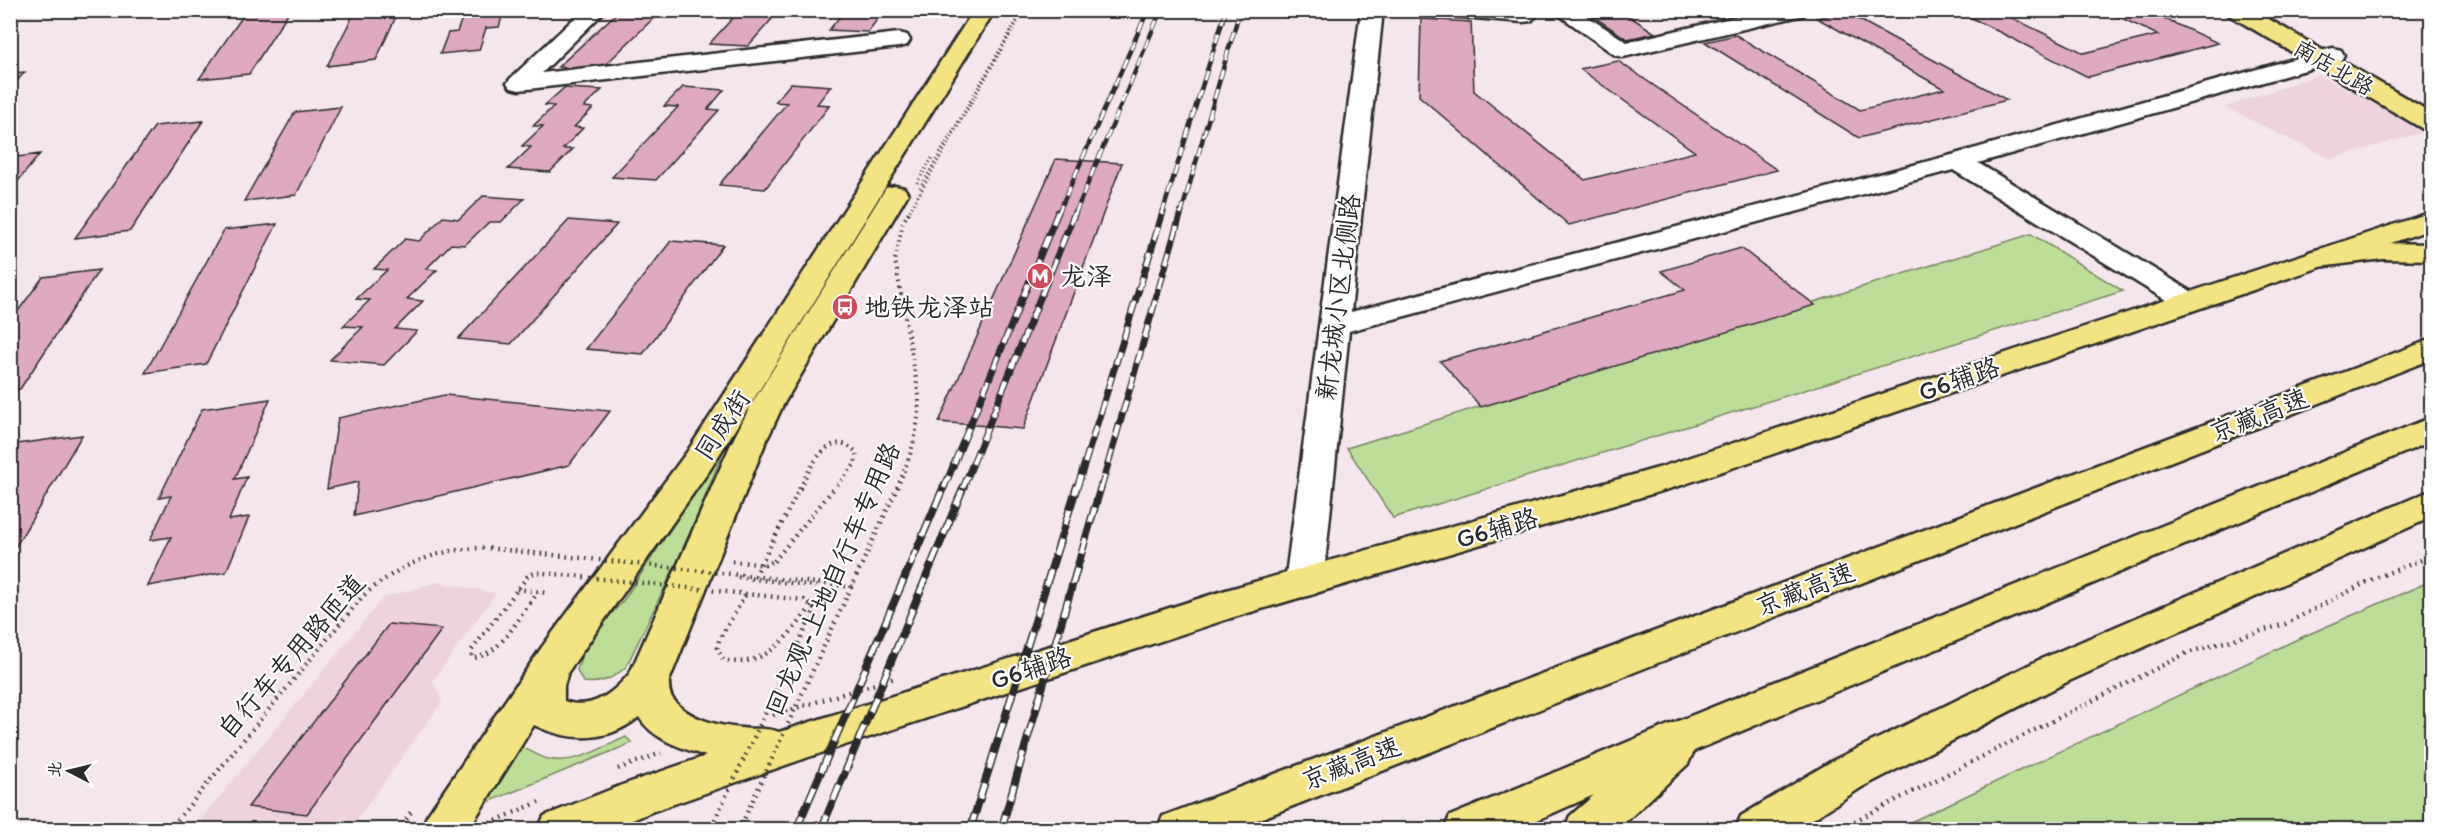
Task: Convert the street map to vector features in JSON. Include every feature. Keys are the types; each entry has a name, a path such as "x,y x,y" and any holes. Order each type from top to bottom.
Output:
{"main road":[{"name":"同成街","path":"428,820 556,658 699,460 985,10"},
{"name":"同成街","path":"806,740 763,747 727,744 687,731 657,711 649,692 649,681 747,446 767,405 1006,10"},
{"name":"南店北路","path":"2237,10 2326,56 2425,112"},
{"name":"南店北路","path":"2257,10 2326,56"},
{"name":"G6辅路","path":"560,830 637,798 806,740 1226,605 1670,477 2432,220"},
{"path":"2319,258 2383,251 2432,252"},
{"name":"京藏高速","path":"1179,830 2432,348"},
{"path":"1466,830 1693,733 2432,428"},
{"path":"1757,830 1847,774 2055,670 2432,502"},
{"path":"556,658 544,680 541,699 546,712 559,720 595,720 616,712 633,700 646,685 653,670"},
{"path":"1586,830 1693,733"}],"street":[{"path":"596,10 519,83 899,40"},
{"name":"新龙城小区北侧路","path":"1304,583 1372,10"},
{"path":"1449,10 1523,16 1532,10"},
{"path":"1562,10 1623,50 1796,10"},
{"path":"1335,325 1957,161 2326,56"},
{"path":"1957,161 2188,302"}],"path":[{"path":"897,229 1024,10"},
{"name":"回龙观-上地自行车专用路","path":"740,830 912,455 919,416 919,396 896,273 898,236 910,208 1024,10"},
{"path":"733,552 729,561 765,565 774,561 855,464 857,453 851,447 842,444 831,446 817,455 755,576"},
{"name":"自行车专用路匝道","path":"169,830 363,596 387,576 427,555 457,548 487,548 853,587"},
{"path":"1837,830 2187,653 2217,642 2264,633 2388,574 2432,556"},
{"path":"575,586 597,557"},
{"path":"711,591 723,571"},
{"path":"538,592 491,653 480,659 472,658 471,651 517,589 527,577 540,572 804,600 815,609 710,830"},
{"path":"738,577 820,588 818,598 768,653 748,664 730,663 723,660 717,648 719,640 746,594"},
{"path":"517,589 547,592"},
{"path":"756,720 764,718"},
{"path":"399,830 428,820"}],"shaded area":[{"path":"2318,75 2430,130 2330,159 2225,107"},
{"path":"436,582 496,593 433,681 442,702 350,829 192,830 383,598"}],"green space":[{"path":"2031,234 2123,291 1393,518 1347,448"},
{"path":"725,447 688,539 626,667 606,680 583,682 577,670 586,642 623,601"},
{"path":"2431,581 2431,829 1896,829 2300,638"},
{"path":"626,737 632,743 486,803 522,747 548,759 568,760"}],"building":[{"path":"247,10 290,10 249,74 199,79"},
{"path":"356,10 399,10 376,60 327,66"},
{"path":"465,10 504,10 499,27 486,28 479,50 440,54 448,33 457,32"},
{"path":"620,10 662,10 600,70 558,67"},
{"path":"740,10 780,10 748,46 709,44"},
{"path":"845,10 884,10 868,32 829,30"},
{"path":"1584,10 1620,10 1655,33 1627,39"},
{"path":"1956,10 1996,10 2084,53 2158,35 2104,10 2145,10 2218,43 2088,77"},
{"path":"1845,12 2007,100 1859,138 1705,42 1736,35 1860,110 1944,89 1817,18"},
{"path":"1421,19 1471,22 1474,91 1585,180 1695,152 1580,69 1618,61 1777,170 1569,225 1419,96"},
{"path":"25,72 10,88 10,73"},
{"path":"791,83 831,86 817,104 830,105 765,189 719,185 787,103 775,102"},
{"path":"683,87 724,90 708,109 719,110 656,180 612,177 678,107 664,106"},
{"path":"564,88 602,90 584,107 593,108 574,127 583,128 563,149 573,149 550,172 508,169 531,147 522,146 543,126 533,126 554,106 545,105"},
{"path":"341,107 296,195 244,201 295,112"},
{"path":"203,121 130,231 75,238 155,126"},
{"path":"40,154 10,191 10,158"},
{"path":"1056,159 1122,163 1023,429 939,422"},
{"path":"483,196 524,199 501,222 489,222 465,245 451,244 426,269 437,270 407,299 423,301 395,329 417,331 384,365 330,360 363,327 343,326 370,300 356,299 387,270 374,269 405,239 419,241 443,217 459,219"},
{"path":"569,220 617,224 511,344 458,339"},
{"path":"277,224 206,364 145,373 224,230"},
{"path":"671,241 723,245 643,354 586,349"},
{"path":"1741,248 1815,305 1481,407 1440,361 1685,290 1661,271"},
{"path":"99,270 20,389 10,390 10,322 43,277"},
{"path":"445,395 610,411 569,465 354,516 358,482 327,489 338,418"},
{"path":"270,399 235,479 247,477 229,520 249,517 226,572 148,586 171,537 150,540 171,496 159,498 202,409"},
{"path":"82,435 10,556 10,445"},
{"path":"389,624 442,629 307,814 248,807"}],"railway":[{"path":"1058,214 1148,10"},
{"path":"1075,214 1161,10"},
{"path":"1162,214 1226,10"},
{"path":"1181,214 1240,10"},
{"path":"944,488 1058,212"},
{"path":"963,488 1075,212"},
{"path":"1077,488 1163,212"},
{"path":"1101,488 1181,212"},
{"path":"796,830 944,486"},
{"path":"821,830 964,486"},
{"path":"970,830 1077,486"},
{"path":"1001,830 1101,486"}],"place":[{"name":"龙泽","path":"1040,276"},
{"name":"地铁龙泽站","path":"845,307"}]}
